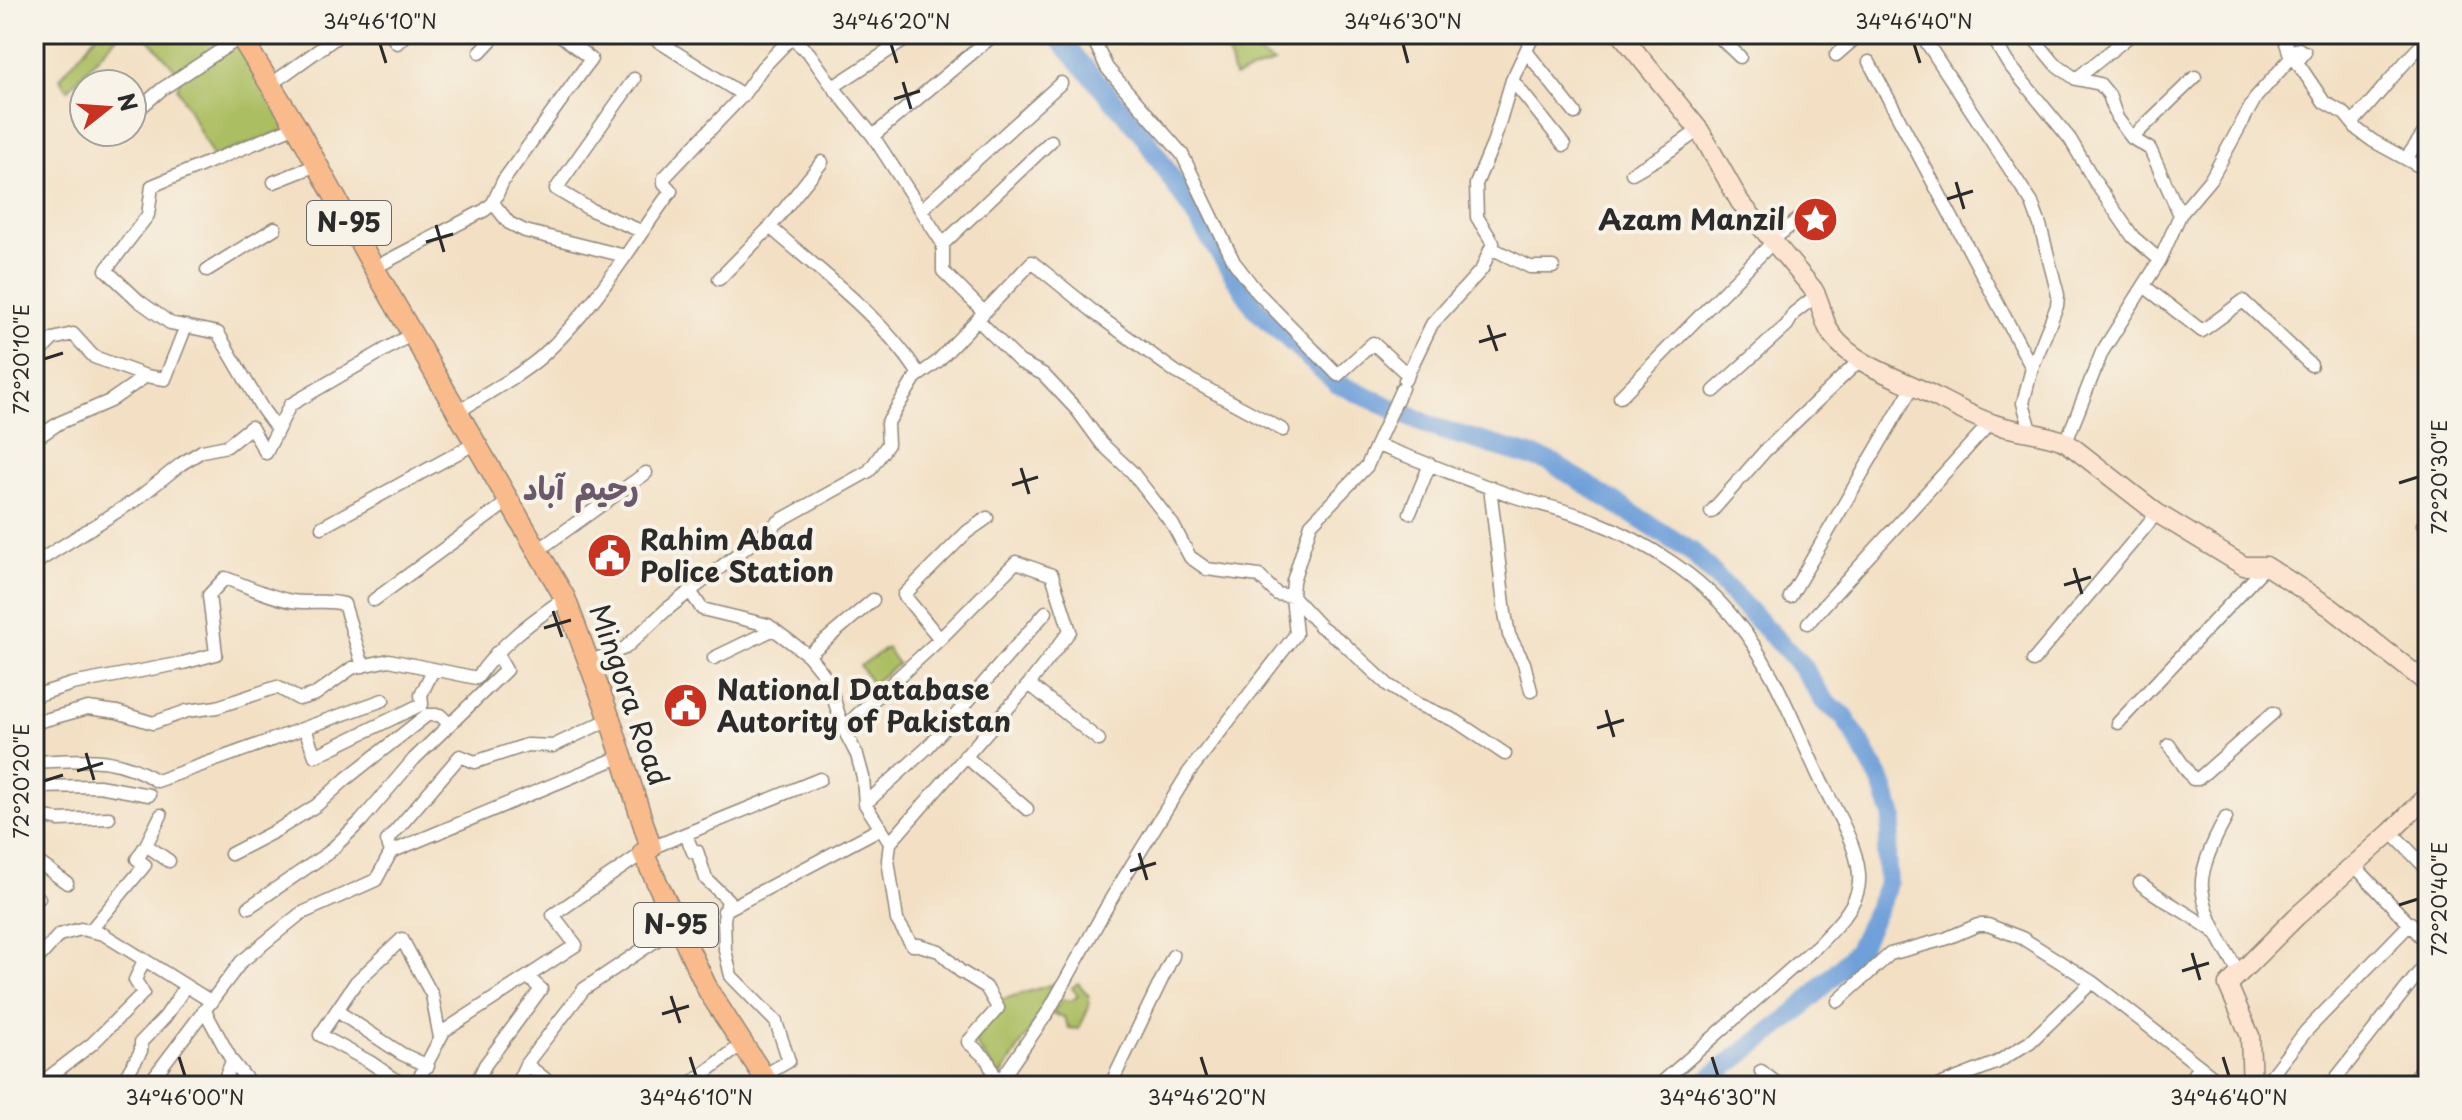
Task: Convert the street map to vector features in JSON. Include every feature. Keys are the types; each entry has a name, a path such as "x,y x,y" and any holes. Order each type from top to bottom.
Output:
{"main road":[{"path":"1621,34 1699,130 1740,202 1817,295 1832,335 1861,359 1888,377 1990,423 2031,430 2066,442 2157,513 2244,566 2266,566 2330,607 2428,684"},
{"name":"Mingora Road","path":"240,36 296,126 374,268 565,598 610,719 647,850 676,927 709,992 766,1081"},
{"path":"2252,1086 2250,1036 2228,985 2296,917 2428,795"}],"street":[{"path":"270,85 341,34"},
{"path":"390,34 397,43 406,34"},
{"path":"480,52 497,34"},
{"path":"374,268 493,203 503,181 591,59 575,39 559,34"},
{"path":"647,34 743,95"},
{"path":"833,87 914,34"},
{"path":"873,136 995,34"},
{"path":"1091,34 1107,68 1182,154 1234,262 1258,293 1338,375 1373,343 1404,383"},
{"path":"999,1085 1048,1012 1111,899 1189,772 1296,634 1293,581 1311,524 1367,466 1432,324 1482,269 1493,243 1477,217 1476,184 1493,144 1512,80 1534,34"},
{"path":"1716,34 1740,57"},
{"path":"1836,55 1860,34"},
{"path":"1921,34 2024,189 2040,225 2058,295 2057,306 2032,368 2023,403 2031,430"},
{"path":"1991,34 2007,62 2070,139 2133,237 2160,260"},
{"path":"2036,34 2036,41 2048,56 2076,79 2100,84 2109,95 2117,118 2132,138 2150,149 2180,215"},
{"path":"2076,79 2132,34"},
{"path":"2283,34 2289,52 2299,49 2306,53 2297,62 2324,102 2345,114 2358,130 2373,141 2428,171"},
{"path":"148,101 240,36"},
{"path":"458,412 538,359 563,335 625,256 672,189 664,183 664,178 743,95 789,36 809,53 873,136 943,244 943,271 983,311"},
{"path":"2353,122 2401,65 2428,39"},
{"path":"2066,442 2102,352 2160,260 2180,215 2212,177 2256,97 2299,49"},
{"path":"1526,51 1575,113"},
{"path":"1869,62 2032,368"},
{"path":"2132,138 2195,77"},
{"path":"634,79 556,189 591,210 641,231"},
{"path":"1512,80 1564,145"},
{"path":"921,210 1061,83"},
{"path":"277,429 218,333 170,323 139,301 106,270 148,215 152,186 296,126"},
{"path":"2406,159 2428,127"},
{"path":"1632,173 1699,130"},
{"path":"943,244 1051,141"},
{"path":"719,279 770,227 822,162"},
{"path":"274,182 317,165"},
{"path":"493,203 509,223 525,231 625,256"},
{"path":"1620,397 1771,241 1813,208"},
{"path":"770,227 882,329 904,351 919,374"},
{"path":"207,270 275,228"},
{"path":"1491,248 1530,267 1553,267"},
{"path":"588,662 625,648 690,591 781,520 869,471 888,444 887,424 919,374 937,362 1032,262 1100,317 1176,372 1283,430"},
{"path":"2144,286 2202,331 2243,301 2311,365"},
{"path":"1714,391 1787,325 1794,313 1817,295"},
{"path":"983,311 978,320 1020,362 1043,374 1077,410 1102,444 1132,472 1173,525 1190,557 1207,569 1259,576 1277,594 1292,596 1320,626 1388,685 1417,704 1456,721 1505,754"},
{"path":"34,358 53,339 73,334 94,357 146,376 165,379 186,326"},
{"path":"34,564 137,499 158,480 202,451 227,446 251,427 266,453 290,405 412,334"},
{"path":"1711,512 1765,451 1861,359"},
{"path":"34,440 59,423 110,401 146,376"},
{"path":"1790,597 1913,386"},
{"path":"1808,623 1990,423"},
{"path":"1379,441 1430,464 1594,521 1628,537 1676,566 1721,603 1763,661 1857,861 1857,892 1840,921 1807,955 1658,1086"},
{"path":"322,527 476,443"},
{"path":"1410,513 1430,464"},
{"path":"537,551 646,473"},
{"path":"1490,487 1509,635 1524,663 1531,691"},
{"path":"374,600 509,501"},
{"path":"2033,661 2157,513"},
{"path":"940,639 904,595 967,532 987,518"},
{"path":"843,728 940,639 1016,562 1052,575 1070,631 1029,684 890,843 888,860 899,928 912,945 939,951 960,971 986,987 998,1008 968,1042 987,1059 999,1085"},
{"path":"2118,723 2266,566"},
{"path":"34,696 72,684 216,654 209,595 225,578 297,602 330,600 344,604 363,666"},
{"path":"690,591 702,609 768,625 808,655 830,687 843,728 857,755 865,804 890,843"},
{"path":"34,723 88,708 117,712 153,723 187,711 217,707 277,687 299,699 316,694 352,668 389,660 477,678 496,653 524,626 565,598"},
{"path":"808,655 873,600"},
{"path":"865,804 937,737 1046,612"},
{"path":"714,658 774,629"},
{"path":"249,907 328,853 449,724 506,670 496,653"},
{"path":"305,729 315,756 362,735 422,704 421,695 433,670"},
{"path":"1029,684 1099,740"},
{"path":"34,762 118,762 157,781 383,700"},
{"path":"2169,745 2193,779 2198,779 2273,713"},
{"path":"231,854 317,805 427,715 440,715 449,724"},
{"path":"391,852 387,841 460,756 475,762 527,745 553,746 610,719"},
{"path":"147,1086 241,962 300,914 376,880 391,852 622,756"},
{"path":"965,756 1027,809"},
{"path":"415,1086 444,1031 576,945 553,915 647,850 820,779"},
{"path":"34,787 99,786 149,795"},
{"path":"90,931 145,865 137,859 161,815"},
{"path":"34,816 59,820 109,818"},
{"path":"2226,818 2212,844 2202,887 2216,933 2240,974"},
{"path":"724,911 881,828"},
{"path":"2391,832 2428,870"},
{"path":"686,835 693,852 697,851 706,879 728,900 724,911 725,950 731,976 776,1022 789,1061 766,1081"},
{"path":"146,845 169,861"},
{"path":"34,859 67,883"},
{"path":"2354,865 2428,944"},
{"path":"2140,883 2216,933"},
{"path":"2263,1086 2306,1031 2411,923"},
{"path":"1838,1001 1890,954 1945,939 1978,925 1996,927 2022,938 2092,982 2225,1086"},
{"path":"516,1086 526,1064 584,989 676,927"},
{"path":"34,963 59,935 81,929 103,934 186,986 208,1006 232,1061 252,1086"},
{"path":"405,1086 369,1061 363,1061 320,1035 356,982 402,939 432,995 440,1038"},
{"path":"1110,1086 1173,956"},
{"path":"49,1077 92,1044 143,993 135,980 144,960"},
{"path":"2330,1086 2428,961"},
{"path":"475,1086 485,1065 541,989 529,978"},
{"path":"1937,1086 1996,1063 2030,1042 2092,982"},
{"path":"122,1083 141,1051 141,1042 165,1017 186,986"},
{"path":"337,1011 402,1054 428,1066"},
{"path":"688,1086 741,1045"},
{"path":"2408,1086 2428,1060"},
{"path":"222,1086 232,1061"},
{"path":"526,1064 554,1086"},
{"path":"2186,1086 2199,1066"},
{"path":"1761,1071 1780,1086"}],"green space":[{"path":"97,34 119,34 88,68 68,68"},
{"path":"144,34 231,34 296,126 213,157 177,87 182,77"},
{"path":"1229,46 1247,48 1274,63 1234,77 1227,49"},
{"path":"68,68 68,90 60,78"},
{"path":"887,648 898,664 872,684 860,666"},
{"path":"1060,982 1000,1078 975,1043 1000,1000"},
{"path":"1078,983 1089,996 1089,1007 1079,1029 1069,1028 1064,1017 1052,1014 1062,999 1071,1001 1078,996 1072,988"}],"waterway":[{"path":"1055,34 1142,133 1256,309 1338,384 1436,428 1551,462 1692,552 1801,665 1824,701 1844,716 1882,783 1893,817 1886,856 1886,890 1858,950 1798,1011 1700,1086"}],"place":[{"name":"Azam Manzil","path":"1816,220"},
{"name":"Rahim Abad Police Station","path":"609,556"},
{"name":"National Database Autority of Pakistan","path":"686,706"}],"district":[{"name":"رحیم آباد","path":"581,489"}]}
